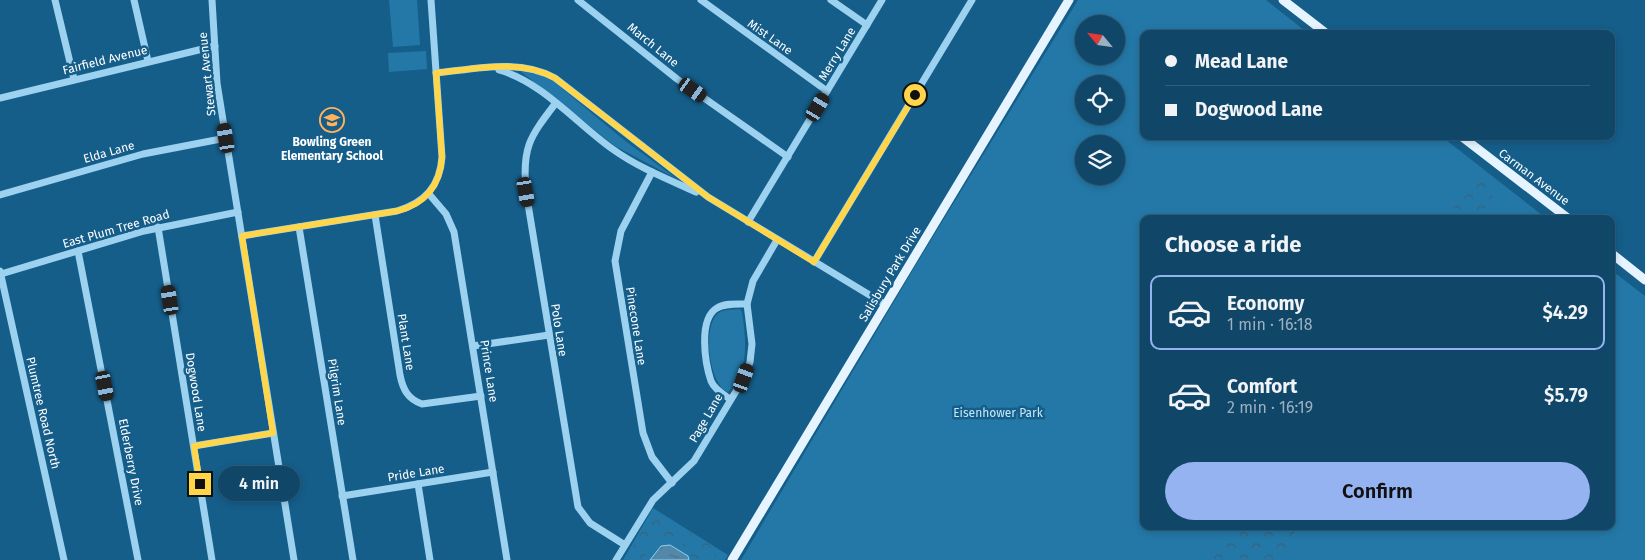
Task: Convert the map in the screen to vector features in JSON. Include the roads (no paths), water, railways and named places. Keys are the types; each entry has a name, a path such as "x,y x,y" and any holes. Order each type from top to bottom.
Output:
{"main road":[{"name":"Salisbury Park Drive","path":"732,560 1069,0"},
{"path":"1283,0 1322,30"},
{"name":"Carman Avenue","path":"1466,140 1564,215"},
{"path":"1615,256 1645,280"}],"street":[{"path":"55,0 74,79"},
{"path":"134,0 148,61"},
{"name":"Stewart Avenue","path":"212,0 217,83 294,560"},
{"path":"242,236 411,207 429,194 441,170 442,157 431,0"},
{"name":"March Lane","path":"578,0 677,79 788,156"},
{"name":"Mist Lane","path":"701,0 828,91"},
{"path":"831,0 867,25"},
{"name":"Merry Lane","path":"748,222 882,0"},
{"path":"814,262 972,0"},
{"name":"Fairfield Avenue","path":"0,97 215,46"},
{"path":"436,73 529,67 555,78 708,197 886,305"},
{"path":"491,68 520,77 611,148 652,172 708,197"},
{"name":"Polo Lane","path":"555,104 529,142 524,170 549,335 578,507 590,523 625,544"},
{"name":"Elda Lane","path":"0,195 143,154 226,138"},
{"name":"Pinecone Lane","path":"652,172 621,231 615,262 643,433 652,456 672,483"},
{"name":"Prince Lane","path":"429,194 451,222 507,560"},
{"name":"East Plum Tree Road","path":"0,273 158,227 238,212"},
{"name":"Plant Lane","path":"375,214 400,375 405,392 413,401 422,404 481,396"},
{"name":"Dogwood Lane","path":"158,227 212,560"},
{"name":"Pilgrim Lane","path":"299,227 352,560"},
{"name":"Page Lane","path":"616,560 653,500 694,461 744,378 750,362 752,344 747,304 753,281 778,240"},
{"name":"Elderberry Drive","path":"78,251 138,560"},
{"name":"Plumtree Road North","path":"0,273 64,560"},
{"path":"730,399 720,393 711,381 703,330 706,321 717,308 731,304 747,304"},
{"path":"473,346 549,335"},
{"path":"194,446 273,433"},
{"name":"Pride Lane","path":"342,496 493,472"},
{"path":"418,484 430,560"}],"water":[{"path":"670,545 688,556 689,560 650,560 661,546"}],"place":[{"name":"Bowling Green Elementary School","path":"332,120"}],"park label":[{"name":"Eisenhower Park","path":"998,413"}]}
